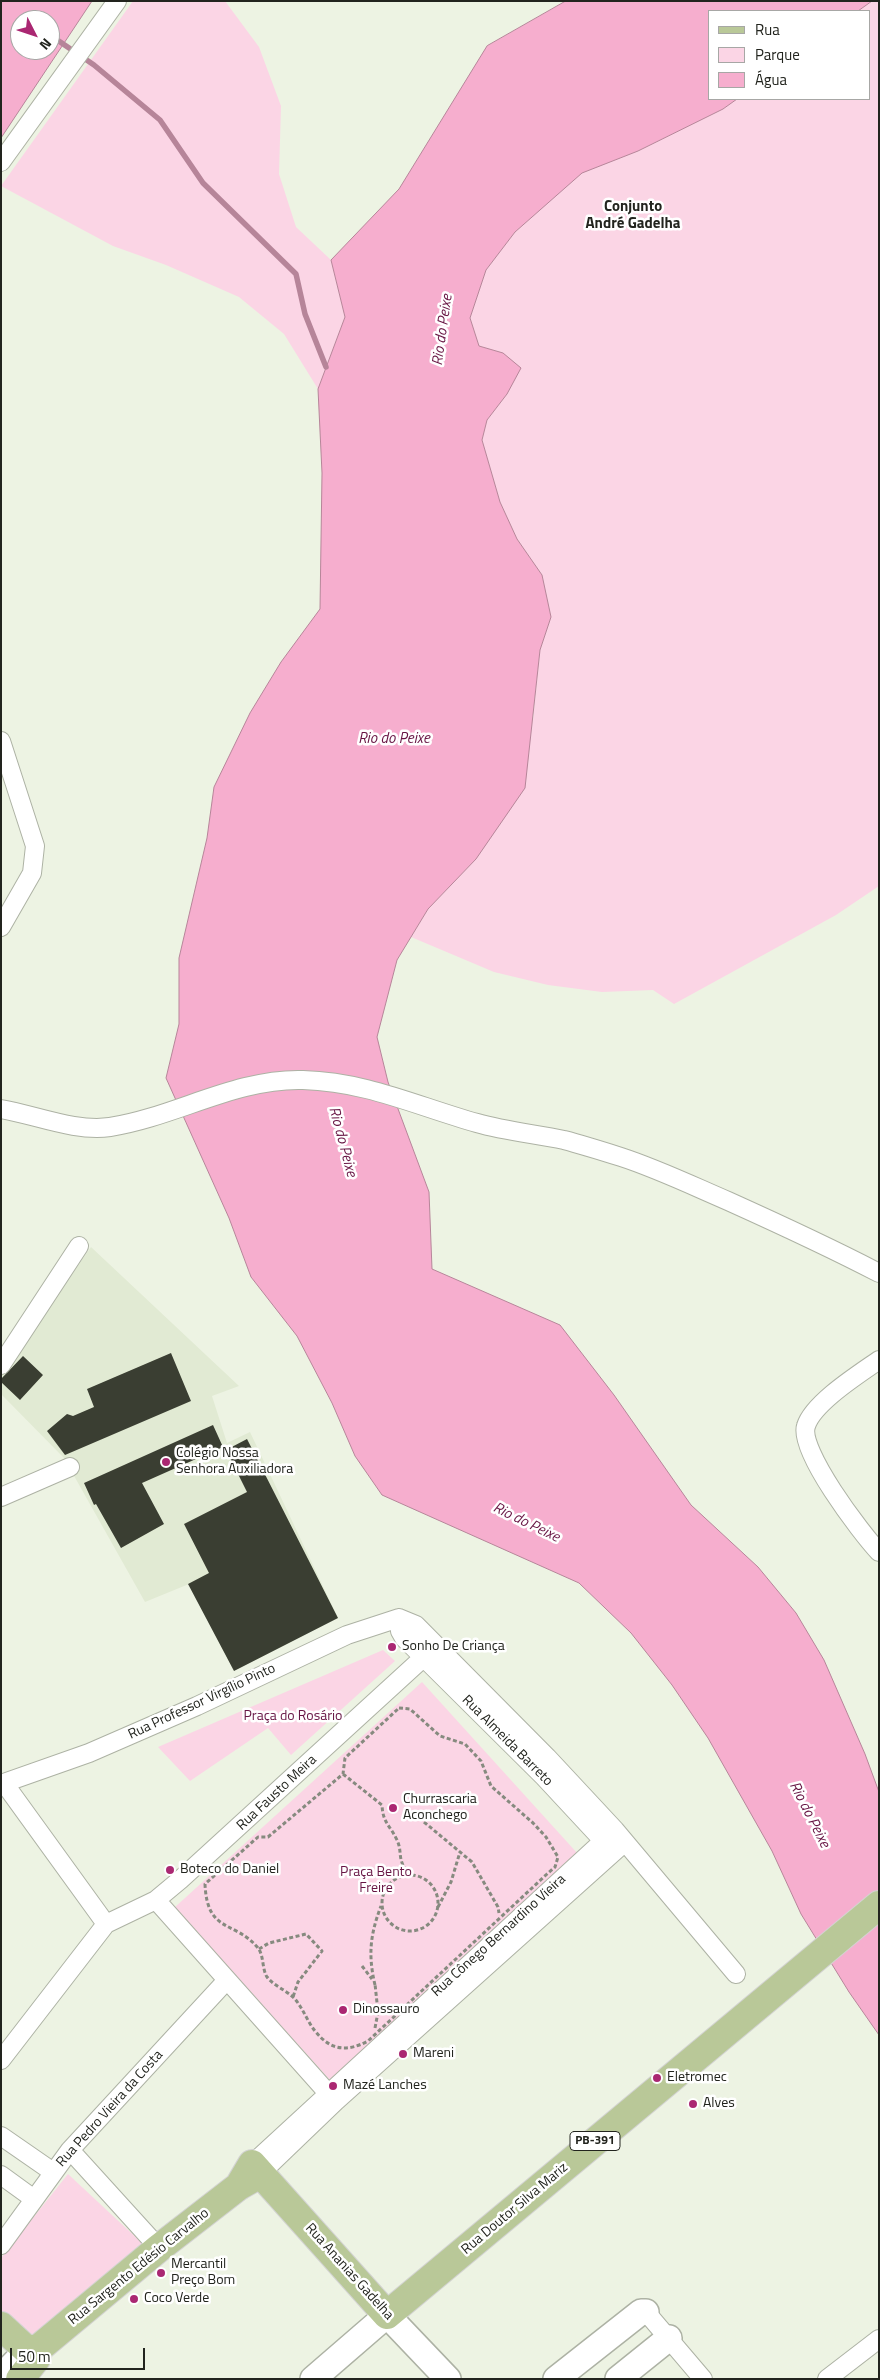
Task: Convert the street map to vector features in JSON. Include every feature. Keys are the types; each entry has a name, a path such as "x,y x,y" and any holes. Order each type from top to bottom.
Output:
{"main road":[{"name":"Rua Doutor Silva Mariz","path":"387,2315 758,2000 804,1968 879,1905"},
{"name":"Rua Ananias Gadelha","path":"250,2175 387,2315"},
{"name":"Rua Sargento Edésio Carvalho","path":"31,2359 159,2248 250,2175"},
{"path":"1,2326 31,2359"}],"street":[{"path":"1,162 117,1"},
{"path":"1,741 6,773 35,846 32,873 7,910 1,927"},
{"path":"1,1109 91,1128 109,1127 137,1121 272,1081 343,1082 370,1088 478,1123 565,1140 623,1158 689,1184 782,1225 879,1273"},
{"path":"1,1365 79,1246"},
{"path":"879,1360 840,1387 806,1423 805,1438 822,1472 854,1523 879,1552"},
{"path":"1,1497 70,1467"},
{"name":"Rua Professor Virgílio Pinto","path":"3,1784 89,1753 197,1706 347,1635 384,1621 403,1623"},
{"name":"Rua Almeida Barreto","path":"403,1623 430,1652 548,1757 614,1841 736,1974"},
{"name":"Rua Fausto Meira","path":"106,1924 156,1900 210,1855 430,1652"},
{"path":"1,2060 106,1924 3,1784"},
{"name":"Rua Cônego Bernardino Vieira","path":"250,2175 332,2097 614,1841"},
{"path":"156,1900 332,2097"},
{"name":"Rua Pedro Vieira da Costa","path":"1,2245 70,2150 227,1980"},
{"path":"1,2136 53,2172"},
{"path":"70,2150 159,2248"},
{"path":"1,2175 34,2199"},
{"path":"556,2379 641,2312 646,2312 703,2379"},
{"name":"Rua Doutor Silva Mariz","path":"313,2379 387,2315"},
{"name":"Rua Ananias Gadelha","path":"387,2315 448,2379"},
{"path":"618,2379 669,2338"},
{"path":"827,2379 879,2340"},
{"path":"1,2377 31,2359"}],"path":[{"path":"399,1708 410,1709 440,1736 465,1744 481,1761 491,1786 533,1823 546,1838 558,1857 555,1867 500,1918 372,2036 353,2049 341,2049 330,2044 315,2030 304,2009 293,1997 266,1976 259,1949 244,1936 216,1919 208,1907 205,1884 258,1837 268,1837 343,1774 345,1758 399,1708"},
{"path":"343,1774 382,1805 383,1816 387,1826 397,1839 401,1864 410,1875 424,1879 431,1885 436,1894 437,1909"},
{"path":"424,1822 472,1862 498,1907 500,1918"},
{"path":"382,1903 388,1920 400,1929 409,1931 427,1925 433,1918 451,1882 453,1869 460,1852"},
{"path":"372,2036 378,2012 370,1954 375,1921 384,1894 392,1882 410,1875"},
{"path":"259,1949 269,1943 306,1934 322,1951 298,1982 293,1997"},
{"path":"362,1966 372,1976 375,1985"}],"shaded area":[{"name":"Colégio Nossa Senhora Auxiliadora","path":"91,1247 239,1386 212,1396 227,1443 250,1432 338,1618 234,1671 189,1584 145,1602 64,1458 1,1394 1,1375"}],"green space":[{"path":"133,1 225,1 259,47 281,106 279,174 296,227 331,260 345,317 318,389 284,334 239,297 166,265 113,246 1,186"},
{"path":"872,1 879,1 879,886 836,915 674,1004 653,990 602,992 548,985 494,972 411,937 428,909 476,859 533,720 540,650 551,617 542,575 517,539 500,502 482,440 487,420 507,394 503,353 479,346 470,318 486,270 515,232 582,172 638,151 723,109 736,100 870,100 870,10 859,10"},
{"name":"Praça do Rosário","path":"383,1650 395,1661 291,1755 268,1728 190,1781 158,1747"},
{"name":"Praça Bento Freire","path":"422,1682 578,1854 330,2080 174,1908"},
{"path":"68,2174 142,2243 29,2340 1,2315 1,2258"}],"water":[{"path":"1,1 92,1 60,49 60,10 10,10 10,60 53,60 1,138"},
{"name":"Rio do Peixe","path":"566,1 872,1 859,10 708,10 708,100 736,100 723,109 638,151 582,173 515,232 486,270 470,318 479,346 503,353 521,368 507,394 487,420 482,440 500,502 517,539 542,575 551,617 540,650 525,788 476,859 428,909 397,960 377,1037 388,1082 429,1192 432,1269 560,1325 614,1395 691,1505 758,1567 796,1613 824,1660 865,1754 879,1792 879,2035 849,1992 801,1914 772,1851 708,1738 672,1685 631,1633 579,1583 382,1495 355,1456 332,1403 297,1336 251,1277 229,1218 166,1078 179,1024 179,958 207,838 214,787 250,713 281,662 320,609 322,473 318,389 345,317 331,260 399,189 487,46"}],"building":[{"path":"171,1353 191,1401 65,1455 47,1431 67,1414 73,1416 94,1407 87,1389"},
{"path":"23,1356 43,1375 20,1400 1,1382 1,1379"},
{"path":"213,1425 223,1447 142,1483 164,1524 121,1548 96,1504 94,1505 84,1483"},
{"path":"247,1439 338,1618 234,1671 188,1584 209,1573 184,1524 247,1492 226,1450"}],"waterway":[{"path":"60,42 94,65 160,120 203,183 296,274 305,314 326,367"}],"place":[{"name":"Colégio Nossa Senhora Auxiliadora","path":"166,1462"},
{"name":"Sonho De Criança","path":"392,1647"},
{"name":"Churrascaria Aconchego","path":"393,1808"},
{"name":"Boteco do Daniel","path":"170,1870"},
{"name":"Dinossauro","path":"343,2010"},
{"name":"Mareni","path":"403,2054"},
{"name":"Eletromec","path":"657,2078"},
{"name":"Mazé Lanches","path":"333,2086"},
{"name":"Alves","path":"693,2104"},
{"name":"Mercantil Preço Bom","path":"161,2273"},
{"name":"Coco Verde","path":"134,2299"}],"district":[{"name":"Conjunto André Gadelha","path":"633,216"}]}
